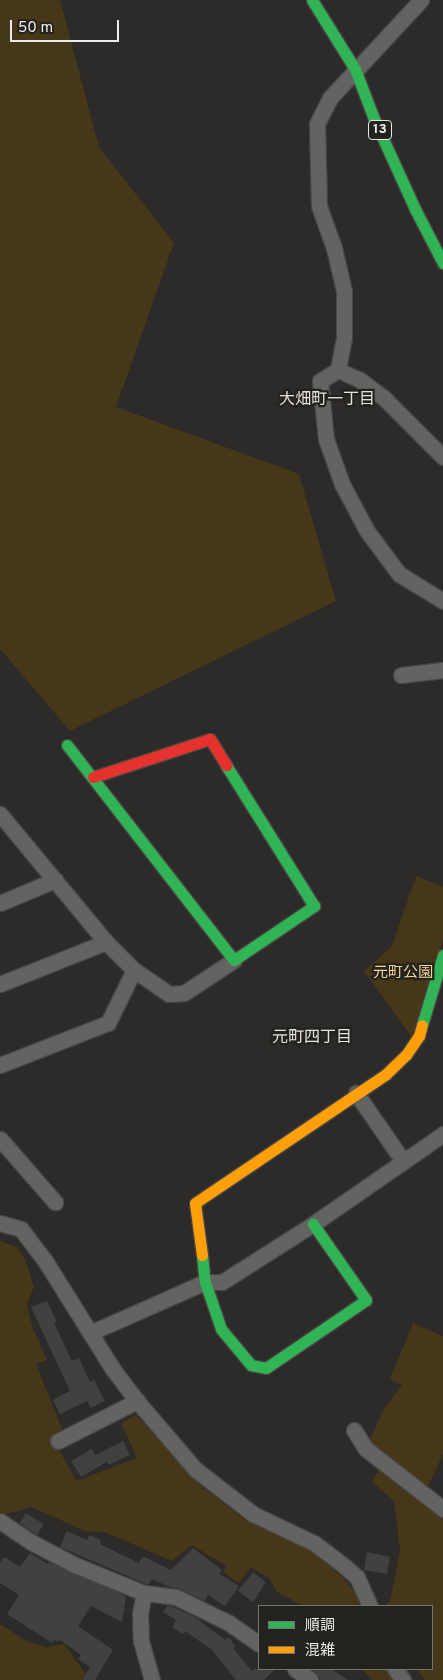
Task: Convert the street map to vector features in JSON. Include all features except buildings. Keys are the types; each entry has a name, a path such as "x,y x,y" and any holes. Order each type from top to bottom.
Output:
{"street":[{"name":"13","path":"312,0 355,69 374,119 415,210 443,263"},
{"path":"421,0 330,98 317,124 319,206 334,248 344,291 344,338 338,370 320,381 326,438 342,484 368,531 399,574 443,601"},
{"path":"338,370 360,380 384,398 443,457"},
{"path":"401,675 443,670"},
{"path":"2,819 106,942 134,970 169,994 184,993 314,906 210,739 94,778"},
{"path":"67,745 234,960"},
{"path":"0,903 55,880"},
{"path":"0,984 106,942"},
{"path":"313,1224 366,1300 266,1368 251,1365 221,1329 205,1282 195,1203 386,1074 406,1055 419,1036 443,956"},
{"path":"0,1065 108,1023 134,970"},
{"path":"356,1093 403,1162"},
{"path":"90,1333 205,1282 222,1282 313,1224 443,1134"},
{"path":"0,1139 55,1202"},
{"path":"0,1223 20,1229 44,1259 112,1368 137,1402 195,1469 253,1514 314,1543 357,1577 370,1605"},
{"path":"58,1441 137,1402"},
{"path":"354,1430 366,1449 443,1509"},
{"path":"0,1521 31,1542 75,1566 144,1593 176,1597 228,1623 258,1643"},
{"path":"144,1593 140,1614 140,1641 152,1680"},
{"path":"296,1670 311,1680"}],"green space":[{"path":"0,0 60,0 99,147 174,243 116,407 299,474 336,601 70,731 0,649"},
{"name":"元町公園","path":"416,876 443,887 443,939 413,1039 364,971 392,946"},
{"path":"0,1241 17,1247 25,1259 34,1287 27,1304 32,1326 47,1360 36,1364 62,1429 51,1435 76,1481 137,1458 121,1423 136,1415 200,1485 245,1520 306,1546 341,1576 355,1592 360,1605 301,1605 277,1592 269,1578 251,1567 239,1583 224,1573 226,1566 192,1545 172,1561 104,1532 85,1531 31,1507 3,1515 0,1512"},
{"path":"413,1323 443,1336 443,1454 423,1498 443,1514 443,1680 425,1680 417,1670 433,1670 433,1605 385,1605 390,1602 400,1550 394,1501 372,1482 384,1459 368,1444 384,1409 402,1385 390,1379"},
{"path":"0,1624 28,1642 46,1647 64,1644 90,1680 0,1680"},
{"path":"363,1670 388,1670 395,1680 372,1680"}],"traffic: fast":[{"path":"312,0 355,69 374,119 415,209 443,263"},
{"path":"67,745 234,960 314,906 226,765"},
{"path":"422,1025 443,955"},
{"path":"202,1255 205,1282 221,1329 251,1365 266,1368 366,1300 313,1224"}],"traffic: slow":[{"path":"202,1255 195,1203 386,1074 406,1055 419,1036 422,1025"}],"traffic: jam":[{"path":"93,777 210,739 226,765"}],"district":[{"name":"大畑町一丁目","path":"327,400"},
{"name":"元町四丁目","path":"312,1038"}]}
